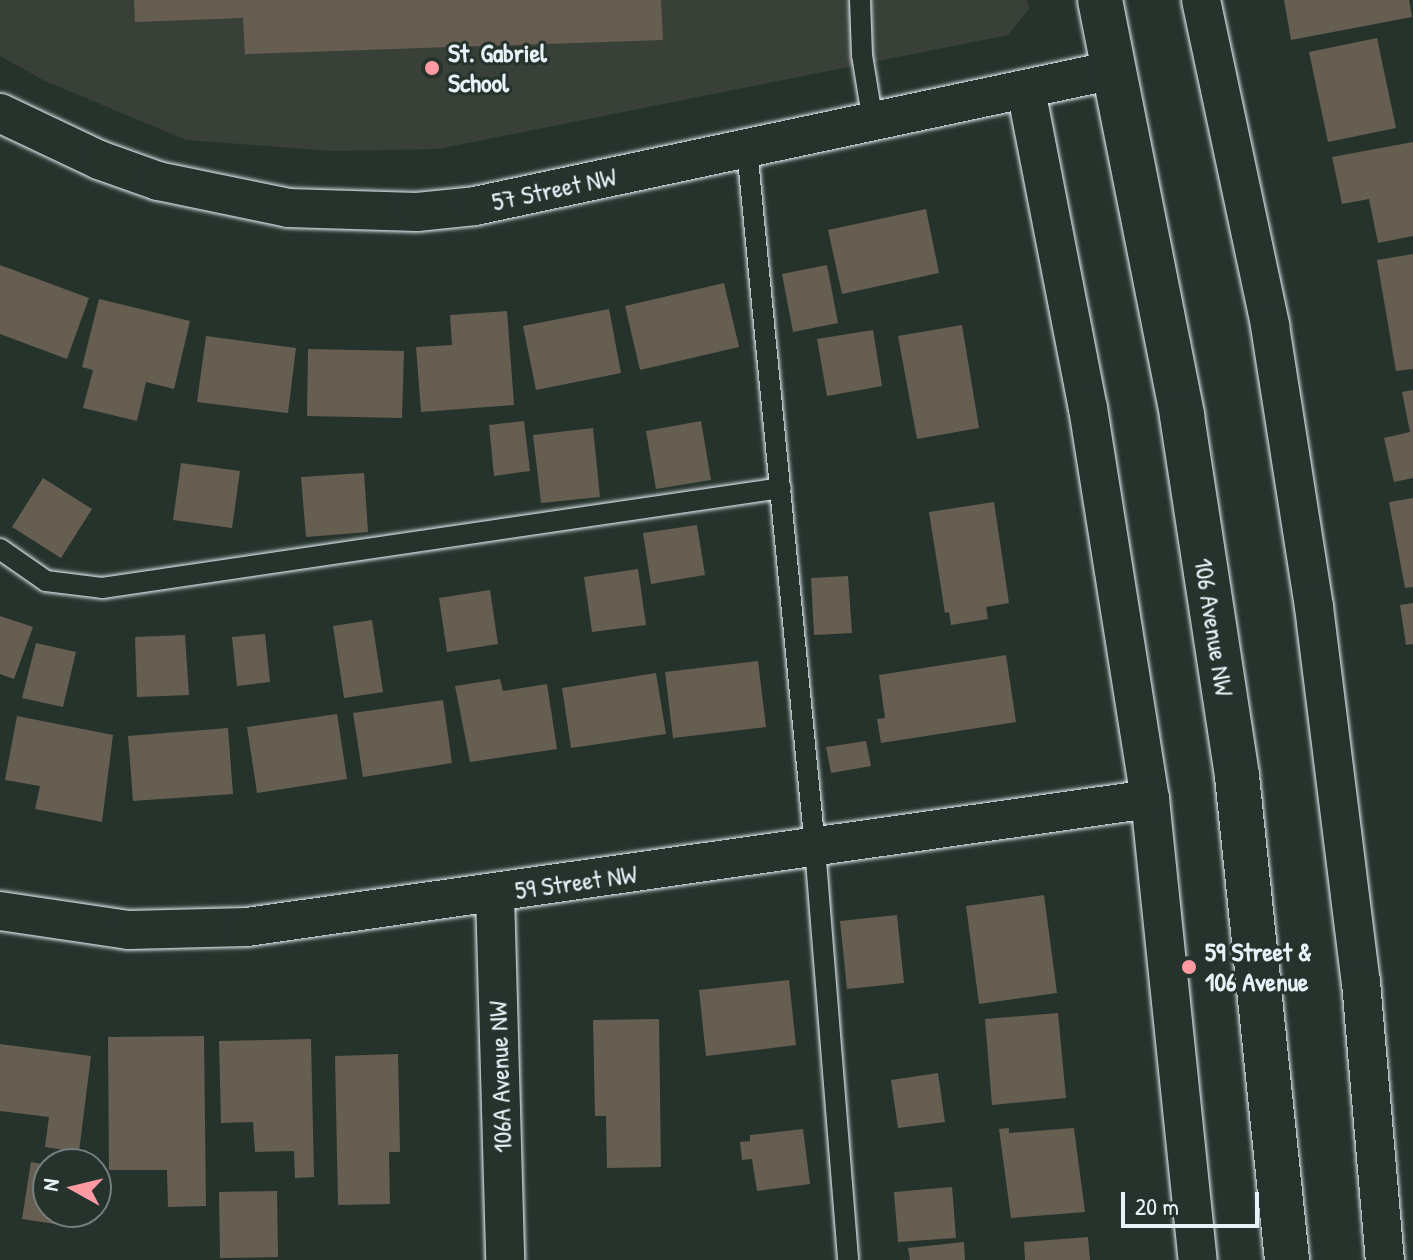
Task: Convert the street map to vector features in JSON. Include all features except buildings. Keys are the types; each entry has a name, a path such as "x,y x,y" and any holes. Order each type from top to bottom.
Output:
{"main road":[{"name":"106 Avenue NW","path":"1100,0 1182,416 1237,776 1287,1260"}],"street":[{"path":"1201,0 1270,326 1314,607 1361,982 1385,1260"},
{"name":"57 Street NW","path":"0,113 99,160 158,181 288,208 360,214 475,206 1114,70"},
{"path":"1026,90 1088,408 1150,799 1198,1260"},
{"name":"59 Street NW","path":"0,911 73,925 191,931 495,894 1150,799"},
{"name":"106A Avenue NW","path":"495,894 505,1260"}],"lane":[{"path":"860,0 862,55 873,122"},
{"path":"747,149 815,848 848,1260"},
{"path":"0,549 46,581 102,588 781,488"}],"shaded area":[{"name":"St. Gabriel School","path":"0,0 1027,0 1029,9 1008,35 438,149 333,151 186,140 43,80 0,56"}],"place":[{"name":"St. Gabriel School","path":"432,68"},
{"name":"59 Street & 106 Avenue","path":"1189,967"}]}
